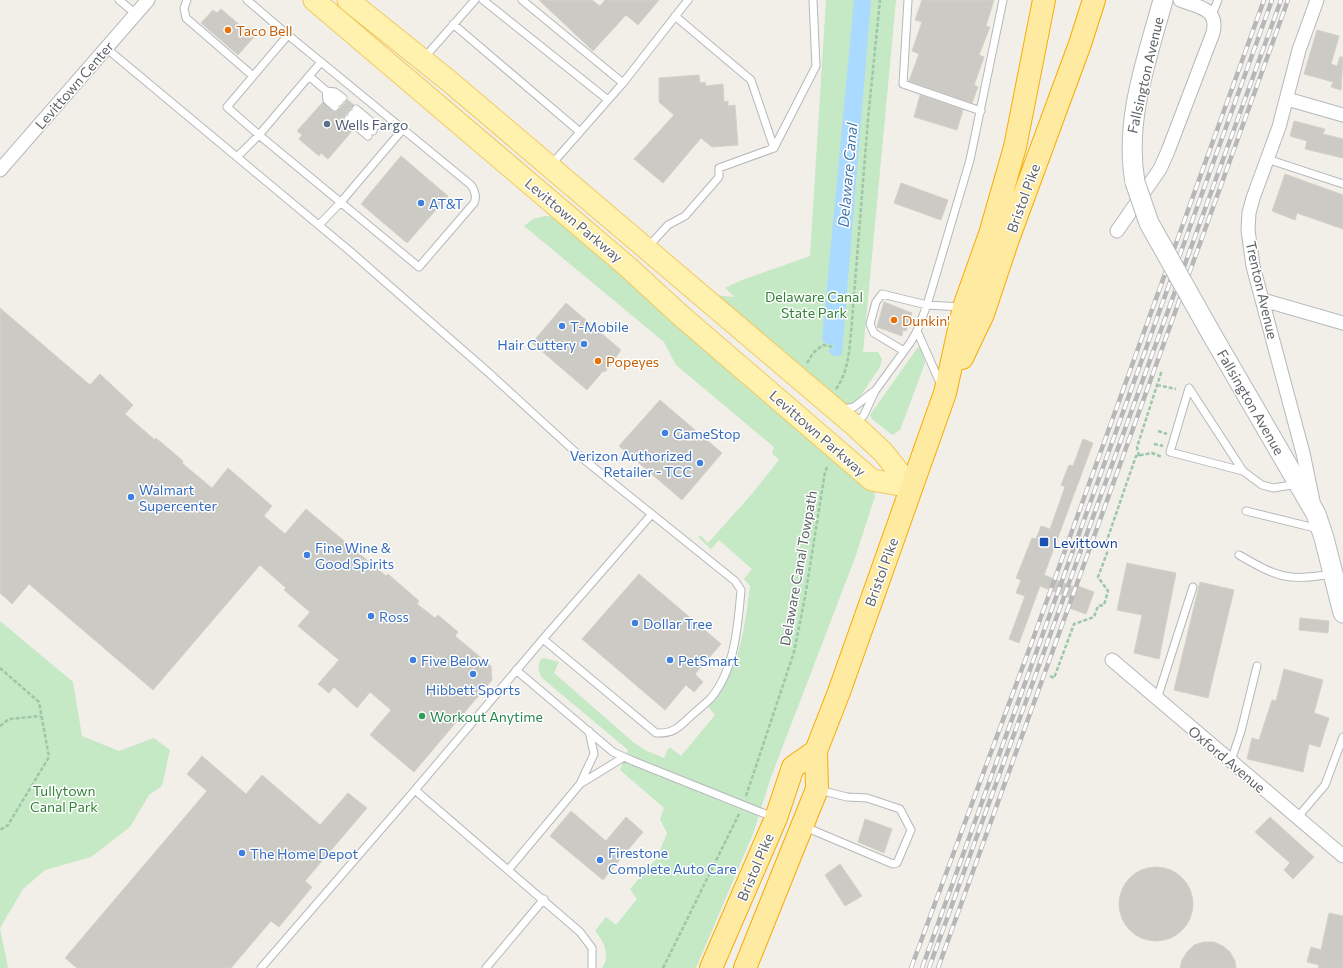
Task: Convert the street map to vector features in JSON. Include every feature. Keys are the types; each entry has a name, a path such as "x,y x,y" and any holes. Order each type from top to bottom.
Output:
{"highway":[{"name":"Bristol Pike","path":"945,393 964,307 990,234 1015,147 1044,0"},
{"name":"Bristol Pike","path":"745,968 817,789 816,751 839,692 945,393 983,314 1008,239 1080,44 1094,0"},
{"name":"Bristol Pike","path":"711,968 776,818 793,767 816,751"}],"main road":[{"name":"Levittown Parkway","path":"314,0 628,267 679,314 872,480 911,487"},
{"name":"Levittown Parkway","path":"348,0 422,60 647,249 836,401 855,426 883,452 911,487"},
{"name":"Fallsington Avenue","path":"1163,0 1135,111 1131,141 1135,182 1150,223 1319,522 1343,613"}],"street":[{"name":"Levittown Center","path":"0,170 148,0"},
{"path":"1117,231 1160,169 1215,26 1212,15 1203,8 1180,0"},
{"name":"Trenton Avenue","path":"1317,0 1299,50 1279,127 1253,198 1249,213 1248,230 1253,266 1303,453 1319,522"},
{"path":"1287,99 1343,115"},
{"path":"1263,300 1343,323"},
{"name":"Oxford Avenue","path":"1112,660 1343,856"}],"lane":[{"path":"119,0 136,14"},
{"path":"187,0 184,8 186,18 253,76"},
{"path":"247,0 471,185 476,196 474,203 419,267 259,135 227,106 288,35"},
{"path":"422,60 452,24 475,0"},
{"path":"484,0 608,100"},
{"path":"522,0 623,83"},
{"path":"550,167 623,83 688,0"},
{"path":"647,249 668,225 685,216 719,177 719,168 774,148 816,66 813,0"},
{"path":"908,0 903,84 981,111"},
{"path":"855,426 864,415 875,391 917,331 927,305 959,200 981,111 1003,0"},
{"path":"1212,15 1218,0"},
{"path":"675,16 751,80 774,148"},
{"path":"452,24 580,132"},
{"path":"106,48 319,225 489,373 576,453 734,581 741,590 738,627 728,664 721,682 711,698 678,729 668,733 656,733 543,639"},
{"path":"237,157 259,135 321,62"},
{"path":"309,76 326,91 335,92 339,103 327,100 326,91"},
{"path":"352,114 372,131 352,114"},
{"path":"319,225 341,202 403,129"},
{"path":"1267,158 1343,184"},
{"path":"904,351 874,333 870,324 876,302 882,294 927,305 964,307"},
{"path":"917,331 945,393"},
{"path":"1243,471 1189,388 1170,452 1243,471 1262,485 1273,488 1298,484"},
{"path":"836,401 854,407 875,391"},
{"path":"1246,511 1319,522"},
{"path":"261,968 651,515"},
{"path":"1239,555 1261,567 1290,578 1302,579 1333,574"},
{"path":"1157,699 1193,587"},
{"path":"1230,761 1241,731 1257,666"},
{"path":"516,670 614,752 776,818"},
{"path":"509,869 580,784 594,754 589,730"},
{"path":"1297,818 1325,785 1343,737"},
{"path":"580,784 624,757"},
{"path":"803,826 893,864 897,863 911,830 900,809 867,798 847,797 817,789"},
{"path":"415,790 544,899 580,932 592,948 592,968"},
{"path":"486,968 544,899"}],"path":[{"path":"836,401 848,364 880,0"},
{"path":"805,365 813,353 823,345 834,347"},
{"path":"1139,456 1136,447 1160,373"},
{"path":"1157,385 1176,389"},
{"path":"1050,676 1054,678 1074,624 1094,617 1098,606 1104,605 1108,591 1098,577 1108,552 1107,540 1136,456 1152,453 1162,457"},
{"name":"Delaware Canal Towpath","path":"748,791 794,652 806,597 825,472 829,462"},
{"path":"0,668 39,702 49,757 8,825 0,830"},
{"path":"0,726 9,719 41,716"},
{"path":"663,968 739,815"}],"green space":[{"name":"Delaware Canal State Park","path":"826,0 896,0 863,352 878,352 882,359 880,367 857,401 847,405 712,295 735,297 725,288 742,280 810,256"},
{"path":"545,216 556,217 792,422 874,491 875,496 855,558 771,777 753,834 696,968 602,968 605,963 606,954 604,944 595,931 606,917 616,925 637,899 630,889 657,858 667,833 660,819 664,808 620,770 628,750 542,678 539,672 539,665 540,660 544,658 559,662 554,673 633,742 645,750 664,758 668,749 671,748 681,756 715,715 708,706 719,693 734,665 743,635 750,586 744,579 752,569 719,540 711,549 698,537 701,536 708,543 751,495 779,460 772,453 774,447 676,365 664,342 524,226 533,219"},
{"path":"918,347 922,349 925,363 900,430 892,435 872,419 870,415"},
{"name":"Tullytown Canal Park","path":"0,621 73,682 82,736 119,751 154,738 170,750 162,786 149,795 130,827 91,857 45,870 23,889 0,928"},
{"path":"0,928 8,968 0,968"}],"water":[{"name":"Delaware Canal","path":"854,0 871,0 842,353 840,356 834,356 829,352 829,348 833,349 834,345 826,344 822,340"}],"building":[{"path":"539,0 592,0 600,6 605,0 659,0 638,25 626,15 593,51"},
{"path":"922,0 994,0 986,26 990,27 979,55 984,57 974,85 978,87 972,103 909,81 919,54 912,51 922,22 915,20"},
{"name":"Taco Bell","path":"221,9 254,37 238,55 201,23 213,10 217,13"},
{"path":"1317,30 1339,36 1331,64 1337,66 1340,57 1343,57 1341,90 1331,87 1333,82 1304,74"},
{"path":"699,75 700,83 705,82 706,86 723,84 724,102 728,101 728,106 735,105 738,145 712,147 701,138 663,183 634,159 674,115 659,102 659,78"},
{"path":"920,95 963,110 957,130 914,117"},
{"name":"Wells Fargo","path":"348,100 354,105 344,116 343,120 353,130 328,159 321,153 319,156 299,139 302,135 297,131 323,102 332,111 336,112"},
{"path":"1294,121 1325,129 1323,134 1343,139 1343,158 1305,149 1307,141 1290,136"},
{"path":"401,156 448,196 407,243 361,204"},
{"path":"1285,174 1343,195 1343,229 1297,213 1295,220 1272,211"},
{"path":"901,183 948,200 941,220 894,203"},
{"name":"Dunkin'","path":"884,302 912,313 906,331 903,330 902,336 877,327"},
{"path":"566,303 621,350 605,372 603,371 587,390 532,343"},
{"name":"Walmart Supercenter","path":"0,308 90,385 100,374 133,405 125,414 155,440 156,438 183,461 182,463 212,488 228,468 272,506 264,516 285,534 306,509 386,576 388,574 419,601 417,604 435,618 438,615 458,632 455,636 491,666 492,680 414,772 370,735 391,710 370,692 357,708 334,687 329,693 318,684 339,660 298,626 310,612 284,590 286,588 260,565 153,690 29,584 12,604 0,593"},
{"path":"660,400 722,453 682,500 619,446"},
{"path":"1083,439 1093,443 1044,575 1077,588 1078,586 1094,592 1086,614 1069,608 1073,599 1040,586 1019,643 1009,639 1025,596 1016,593 1021,580 1016,578 1032,538 1036,539 1041,526 1050,529 1065,487 1061,485 1069,465 1073,466"},
{"path":"1127,563 1176,573 1159,659 1134,653 1142,615 1117,610"},
{"path":"639,574 721,644 695,674 703,682 694,692 686,685 665,710 582,639"},
{"path":"1200,582 1234,590 1208,698 1174,690"},
{"path":"1300,618 1329,621 1328,633 1299,630"},
{"path":"1284,669 1323,680 1314,713 1329,718 1320,747 1309,744 1303,772 1247,759 1252,738 1259,740 1272,700 1276,701"},
{"name":"The Home Depot","path":"202,756 246,794 262,775 320,825 348,793 367,808 305,881 312,887 279,927 271,921 231,968 77,968 65,958 207,791 187,774"},
{"name":"Firestone Complete Auto Care","path":"571,811 606,841 626,817 643,832 603,880 550,836"},
{"path":"1270,817 1314,857 1293,879 1284,870 1290,863 1255,832"},
{"path":"865,819 892,829 884,853 858,842"},
{"path":"840,864 862,896 845,906 825,875"},
{"path":"1156,867 1170,870 1182,878 1190,890 1193,904 1190,918 1182,930 1170,938 1156,941 1142,938 1130,930 1122,918 1119,904 1122,890 1130,878 1142,870"},
{"path":"1329,913 1343,916 1343,968 1318,968 1319,965 1307,962 1311,947 1321,950"},
{"path":"1204,942 1214,942 1223,946 1230,952 1235,961 1236,968 1180,968 1182,960 1187,952 1194,945"}],"railway":[{"path":"911,968 1033,639 1264,0"},
{"path":"922,968 1272,0"},
{"path":"929,968 1281,0"},
{"path":"938,968 1288,0"}],"place":[{"name":"Taco Bell","path":"228,30"},
{"name":"Wells Fargo","path":"327,124"},
{"name":"AT&T","path":"421,203"},
{"name":"Dunkin'","path":"894,320"},
{"name":"T-Mobile","path":"562,326"},
{"name":"Hair Cuttery","path":"584,344"},
{"name":"Popeyes","path":"598,361"},
{"name":"GameStop","path":"665,433"},
{"name":"Verizon Authorized Retailer - TCC","path":"700,463"},
{"name":"Walmart Supercenter","path":"131,497"},
{"name":"Levittown","path":"1044,542"},
{"name":"Fine Wine & Good Spirits","path":"307,555"},
{"name":"Ross","path":"371,616"},
{"name":"Dollar Tree","path":"635,623"},
{"name":"Five Below","path":"413,660"},
{"name":"PetSmart","path":"670,660"},
{"name":"Hibbett Sports","path":"473,674"},
{"name":"Workout Anytime","path":"422,716"},
{"name":"The Home Depot","path":"242,853"},
{"name":"Firestone Complete Auto Care","path":"600,860"}]}
